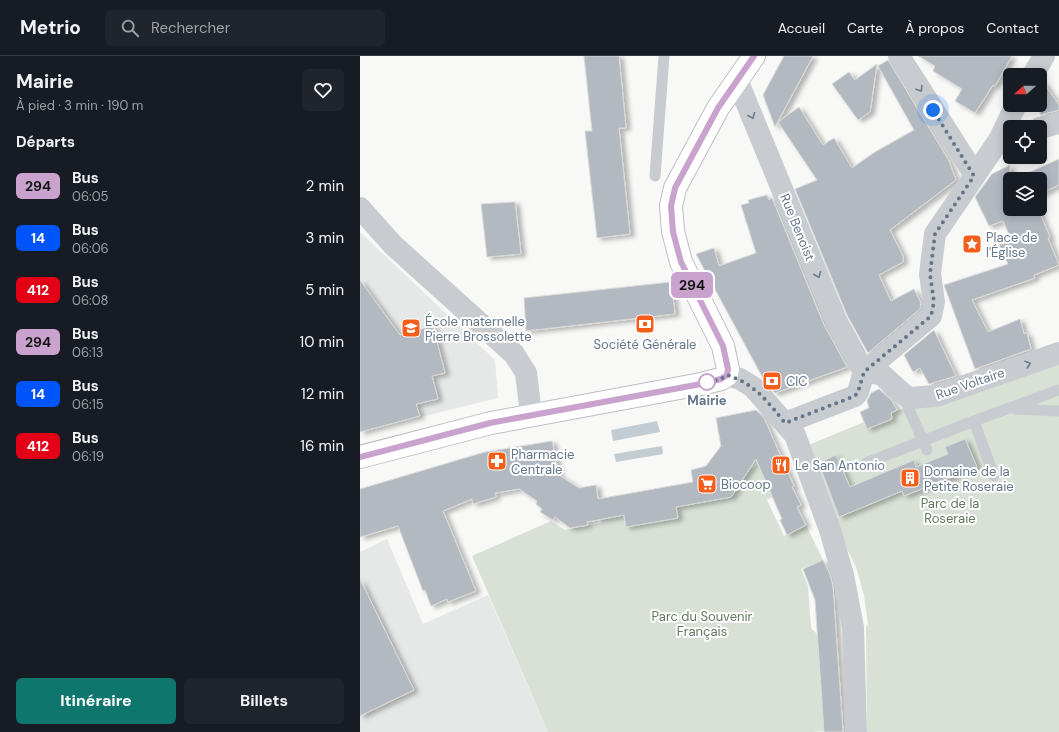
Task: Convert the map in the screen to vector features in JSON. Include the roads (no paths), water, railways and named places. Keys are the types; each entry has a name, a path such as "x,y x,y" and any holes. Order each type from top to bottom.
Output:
{"street":[{"path":"360,457 490,423 531,414 701,384 721,379 727,375 728,369 723,346 681,262 673,232 671,206 675,188 726,95 754,56"},
{"path":"899,56 974,176"},
{"path":"1037,68 1044,56"},
{"name":"Rue Benoist","path":"737,80 836,320 864,372"},
{"path":"1047,126 1059,123"},
{"path":"785,423 855,396 858,392 864,372 931,316 934,302 930,274 935,234 974,176 1003,140"},
{"path":"360,208 393,245 514,354 526,373 531,414"},
{"name":"Rue Voltaire","path":"902,394 909,398 936,396 1059,353"},
{"path":"864,372 881,374 902,394"},
{"path":"727,375 740,379 753,387 795,435 830,530 843,575 853,627 856,732"}],"lane":[{"path":"655,176 664,56"},
{"path":"866,463 925,445 974,421 1059,390"},
{"path":"902,394 925,445"},
{"path":"1010,408 1059,411"},
{"path":"974,421 994,476"}],"place":[{"name":"Place de l'Église","path":"972,244"},
{"name":"Société Générale","path":"645,324"},
{"name":"École maternelle Pierre Brossolette","path":"411,328"},
{"name":"CIC","path":"772,381"},
{"name":"Mairie","path":"707,382"},
{"name":"Pharmacie Centrale","path":"497,461"},
{"name":"Le San Antonio","path":"781,465"},
{"name":"Domaine de la Petite Roseraie","path":"910,478"},
{"name":"Biocoop","path":"707,484"}],"park label":[{"name":"Parc de la Roseraie","path":"950,510"},
{"name":"Parc du Souvenir Français","path":"702,624"}]}
